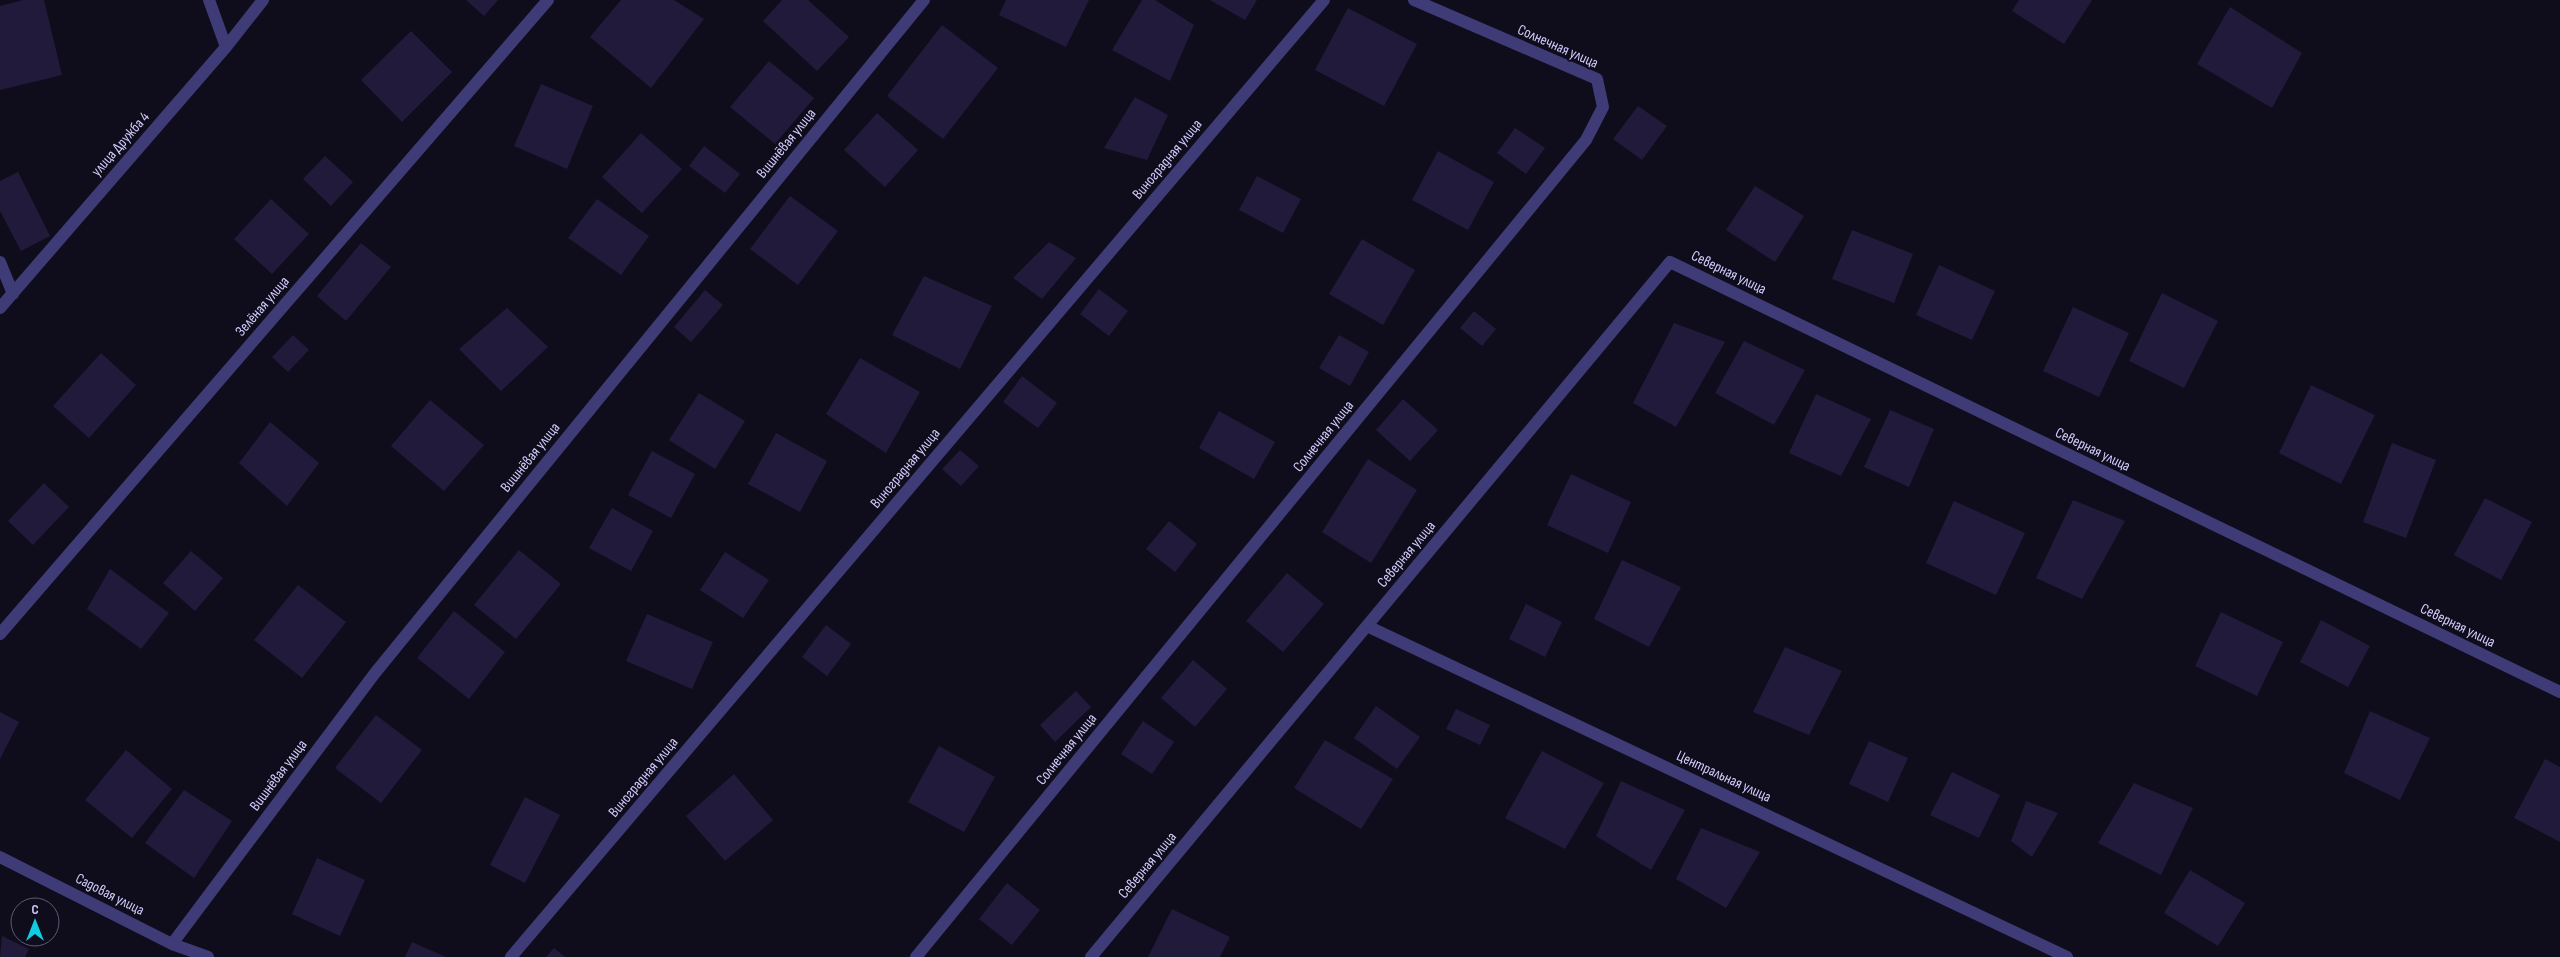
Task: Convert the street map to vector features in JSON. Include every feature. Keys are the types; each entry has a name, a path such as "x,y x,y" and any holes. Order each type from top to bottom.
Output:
{"street":[{"path":"209,0 226,47"},
{"name":"улица Дружба 4","path":"0,308 226,47 263,0"},
{"name":"Зелёная улица","path":"0,634 548,0"},
{"name":"Вишнёвая улица","path":"172,944 375,673 924,0"},
{"name":"Виноградная улица","path":"511,957 1324,0"},
{"name":"Солнечная улица","path":"916,957 1591,132 1603,107 1597,79 1414,0"},
{"path":"0,262 13,294"},
{"name":"Северная улица","path":"1091,957 1670,262 2560,692"},
{"name":"Центральная улица","path":"1367,626 2067,957"},
{"name":"Садовая улица","path":"0,857 172,944 208,957"}],"building":[{"path":"23,0 44,0 62,75 0,90 0,6"},
{"path":"466,0 498,0 484,16"},
{"path":"621,0 674,0 704,19 651,88 590,37"},
{"path":"782,0 808,0 849,37 817,71 763,21"},
{"path":"1006,0 1089,0 1066,47 999,15"},
{"path":"1142,0 1155,0 1194,25 1170,81 1112,50"},
{"path":"1210,0 1257,0 1245,20"},
{"path":"2019,0 2092,0 2064,44 2012,11"},
{"path":"2230,7 2302,53 2272,108 2197,64"},
{"path":"1348,8 1417,44 1384,106 1315,70"},
{"path":"942,25 998,68 943,139 887,96"},
{"path":"411,31 452,72 402,122 361,80"},
{"path":"769,61 814,98 775,144 730,107"},
{"path":"541,84 593,106 567,169 514,146"},
{"path":"1135,97 1168,115 1147,160 1104,148"},
{"path":"1638,106 1667,126 1642,160 1613,139"},
{"path":"877,113 918,150 885,187 844,150"},
{"path":"1515,128 1545,148 1526,174 1497,153"},
{"path":"641,133 682,169 642,213 602,177"},
{"path":"704,146 740,174 725,193 689,166"},
{"path":"1438,151 1494,182 1468,230 1412,200"},
{"path":"325,156 353,182 331,206 303,179"},
{"path":"18,172 50,236 21,251 0,211 0,181"},
{"path":"1257,176 1301,199 1283,233 1239,210"},
{"path":"1755,186 1804,216 1775,262 1726,230"},
{"path":"790,196 838,231 798,285 750,249"},
{"path":"271,199 309,234 272,274 234,239"},
{"path":"597,199 649,236 621,275 568,238"},
{"path":"1852,230 1913,254 1894,303 1832,279"},
{"path":"1362,239 1415,270 1383,325 1329,294"},
{"path":"1049,242 1076,258 1042,299 1013,278"},
{"path":"361,243 391,267 346,321 317,296"},
{"path":"1939,265 1995,291 1972,340 1916,315"},
{"path":"924,276 992,306 960,369 892,335"},
{"path":"1099,289 1128,311 1109,336 1080,314"},
{"path":"705,290 723,305 691,342 674,327"},
{"path":"2162,293 2218,321 2184,388 2129,361"},
{"path":"2073,307 2129,333 2099,397 2043,371"},
{"path":"507,308 548,347 501,391 459,349"},
{"path":"1474,311 1496,329 1482,346 1460,328"},
{"path":"1674,323 1725,342 1676,427 1633,403"},
{"path":"293,335 309,350 288,372 272,357"},
{"path":"1339,335 1369,352 1350,386 1319,368"},
{"path":"1744,341 1805,370 1774,425 1715,393"},
{"path":"101,353 136,385 89,438 53,406"},
{"path":"860,358 920,392 886,453 826,414"},
{"path":"1022,376 1057,403 1038,428 1003,402"},
{"path":"2311,385 2375,415 2341,484 2279,453"},
{"path":"699,393 745,421 715,469 669,440"},
{"path":"1816,394 1871,419 1841,476 1789,453"},
{"path":"1403,399 1438,430 1410,461 1376,430"},
{"path":"430,400 484,445 444,491 391,446"},
{"path":"1890,410 1934,429 1909,487 1864,467"},
{"path":"1219,411 1275,442 1254,479 1199,448"},
{"path":"270,422 319,463 287,506 239,463"},
{"path":"776,433 827,461 800,512 748,484"},
{"path":"2392,443 2436,460 2406,538 2363,522"},
{"path":"960,450 979,466 961,486 942,469"},
{"path":"652,451 695,474 671,518 628,495"},
{"path":"1368,459 1417,490 1371,563 1322,532"},
{"path":"1571,474 1631,502 1608,553 1547,525"},
{"path":"44,483 69,507 33,545 8,521"},
{"path":"2485,498 2532,522 2501,580 2454,555"},
{"path":"2073,500 2125,521 2082,599 2036,578"},
{"path":"1954,501 2025,533 1996,595 1926,563"},
{"path":"612,508 653,531 631,571 589,548"},
{"path":"1169,521 1197,544 1175,572 1146,549"},
{"path":"519,550 561,584 516,639 474,605"},
{"path":"191,551 223,578 195,611 163,583"},
{"path":"725,552 769,580 743,618 700,590"},
{"path":"1622,560 1681,587 1649,647 1594,619"},
{"path":"110,569 169,613 141,649 87,609"},
{"path":"1287,573 1324,604 1283,652 1246,621"},
{"path":"298,585 346,622 302,678 254,640"},
{"path":"1526,604 1562,622 1545,657 1509,639"},
{"path":"454,611 505,652 469,699 417,658"},
{"path":"2221,612 2283,642 2257,696 2195,666"},
{"path":"647,614 713,642 692,689 626,661"},
{"path":"2321,620 2370,646 2348,687 2300,662"},
{"path":"826,625 851,644 827,676 802,657"},
{"path":"1785,647 1842,671 1809,735 1753,712"},
{"path":"1193,660 1227,689 1195,727 1161,698"},
{"path":"1076,691 1091,707 1055,742 1040,725"},
{"path":"1376,706 1420,737 1397,769 1354,738"},
{"path":"1456,709 1490,725 1480,745 1446,729"},
{"path":"2370,711 2430,738 2400,800 2344,773"},
{"path":"0,712 19,722 0,759"},
{"path":"376,715 422,750 381,803 335,768"},
{"path":"1143,721 1174,742 1152,774 1121,754"},
{"path":"1325,740 1393,779 1361,829 1294,788"},
{"path":"1869,741 1908,758 1888,802 1849,784"},
{"path":"939,746 995,777 964,832 908,802"},
{"path":"126,750 172,789 132,838 85,800"},
{"path":"1542,751 1604,783 1565,849 1505,818"},
{"path":"2545,759 2560,767 2560,842 2514,818"},
{"path":"1952,772 2000,795 1979,838 1930,815"},
{"path":"734,774 773,820 725,861 686,816"},
{"path":"1621,781 1685,810 1651,870 1596,836"},
{"path":"2134,783 2193,808 2161,875 2098,843"},
{"path":"184,790 232,821 194,878 145,843"},
{"path":"525,797 560,815 525,883 490,865"},
{"path":"2026,801 2058,813 2032,857 2011,841"},
{"path":"1701,828 1760,852 1726,908 1676,879"},
{"path":"317,858 365,880 340,936 292,914"},
{"path":"2190,870 2245,903 2218,946 2164,913"},
{"path":"1007,883 1040,910 1012,945 979,919"},
{"path":"1172,909 1230,937 1220,957 1148,957"},
{"path":"2,936 10,940 10,947 25,947 29,949 25,957 0,957"},
{"path":"412,942 446,957 405,957"},
{"path":"554,948 565,957 546,957"}]}
